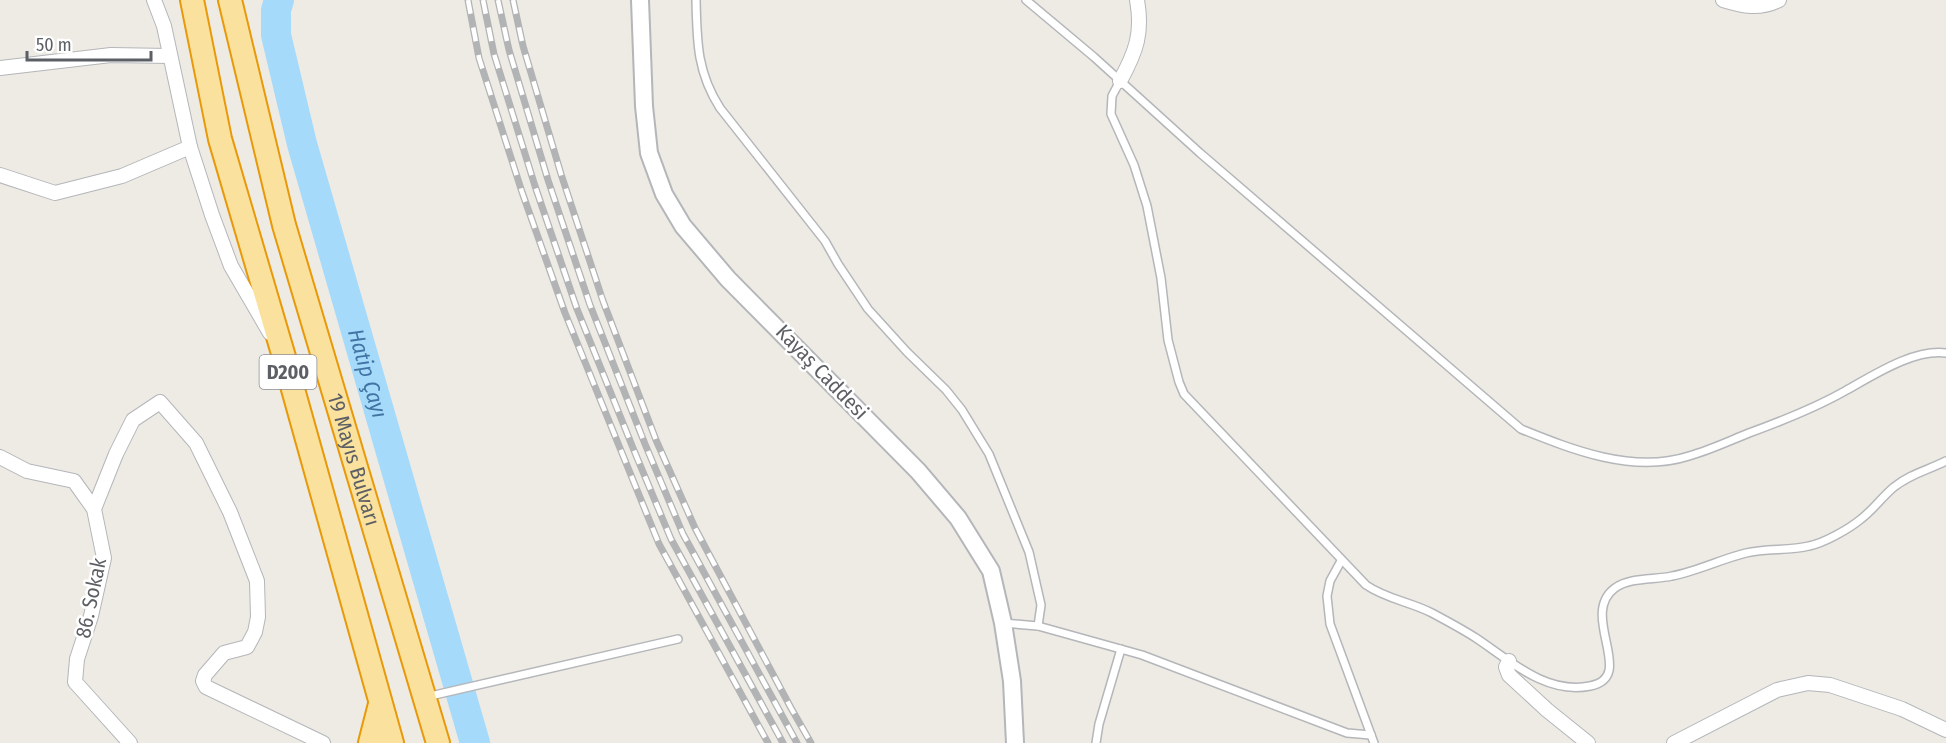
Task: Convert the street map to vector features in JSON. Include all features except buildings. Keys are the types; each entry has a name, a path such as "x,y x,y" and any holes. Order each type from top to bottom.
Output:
{"highway":[{"name":"19 Mayıs Bulvarı","path":"192,0 220,139 284,357 392,743"},
{"name":"19 Mayıs Bulvarı","path":"230,0 284,225 435,695 438,743"},
{"path":"370,743 381,700"}],"street":[{"path":"154,0 164,26"},
{"path":"162,0 169,56 190,147 231,267 284,357"},
{"name":"Kayaş Caddesi","path":"640,0 644,105 649,153 664,194 683,226 728,279 918,471 958,518 991,571 1003,623 1012,681 1015,743"},
{"path":"1120,81 1134,56 1138,42 1140,27 1137,0"},
{"path":"1723,0 1748,7 1767,5 1779,0"},
{"path":"0,68 111,55 169,56"},
{"path":"0,175 55,193 122,177 190,147"},
{"path":"94,508 133,420 160,402 196,443 230,512 257,581 258,617 255,632 247,647 224,653 205,675 203,681 206,687 323,743"},
{"name":"86. Sokak","path":"0,457 27,471 74,481 94,508 104,558 91,616 77,658 75,682 130,743"},
{"path":"1509,661 1506,667 1509,675 1588,743"},
{"path":"1674,743 1778,690 1808,683 1830,685 1902,709 1946,730"}],"lane":[{"path":"696,0 700,63 711,94 720,108 825,241 868,309 946,390 976,431 989,454 1029,552 1041,605 1038,626"},
{"path":"1026,0 1521,429 1571,450 1639,461 1656,462 1688,457 1825,403 1881,371 1925,352 1946,352"},
{"path":"1120,81 1112,96 1111,114 1134,165 1147,206 1161,278 1168,340 1179,382 1192,403 1341,561 1373,590 1456,625 1532,676 1546,682 1574,687 1593,686 1604,678 1611,660 1601,617 1604,601 1616,587 1624,583 1672,576 1746,553 1808,547 1819,543 1861,520 1892,489 1910,476 1946,461"},
{"path":"1341,561 1330,581 1328,603 1330,624 1372,739"},
{"path":"1003,623 1038,626 1142,655 1347,733 1372,739"},
{"path":"435,695 678,639"},
{"path":"1096,743 1099,724 1121,649"}],"waterway":[{"name":"Hatip Çayı","path":"279,0 276,10 276,35 302,144 475,743"}],"railway":[{"path":"468,0 479,58 522,192 565,313 659,544 768,743"},
{"path":"483,0 494,54 535,186 577,309 633,448 671,539 783,743"},
{"path":"498,0 509,50 548,180 590,305 645,444 683,534 797,743"},
{"path":"513,0 523,46 561,174 603,301 656,440 695,528 811,743"}]}
